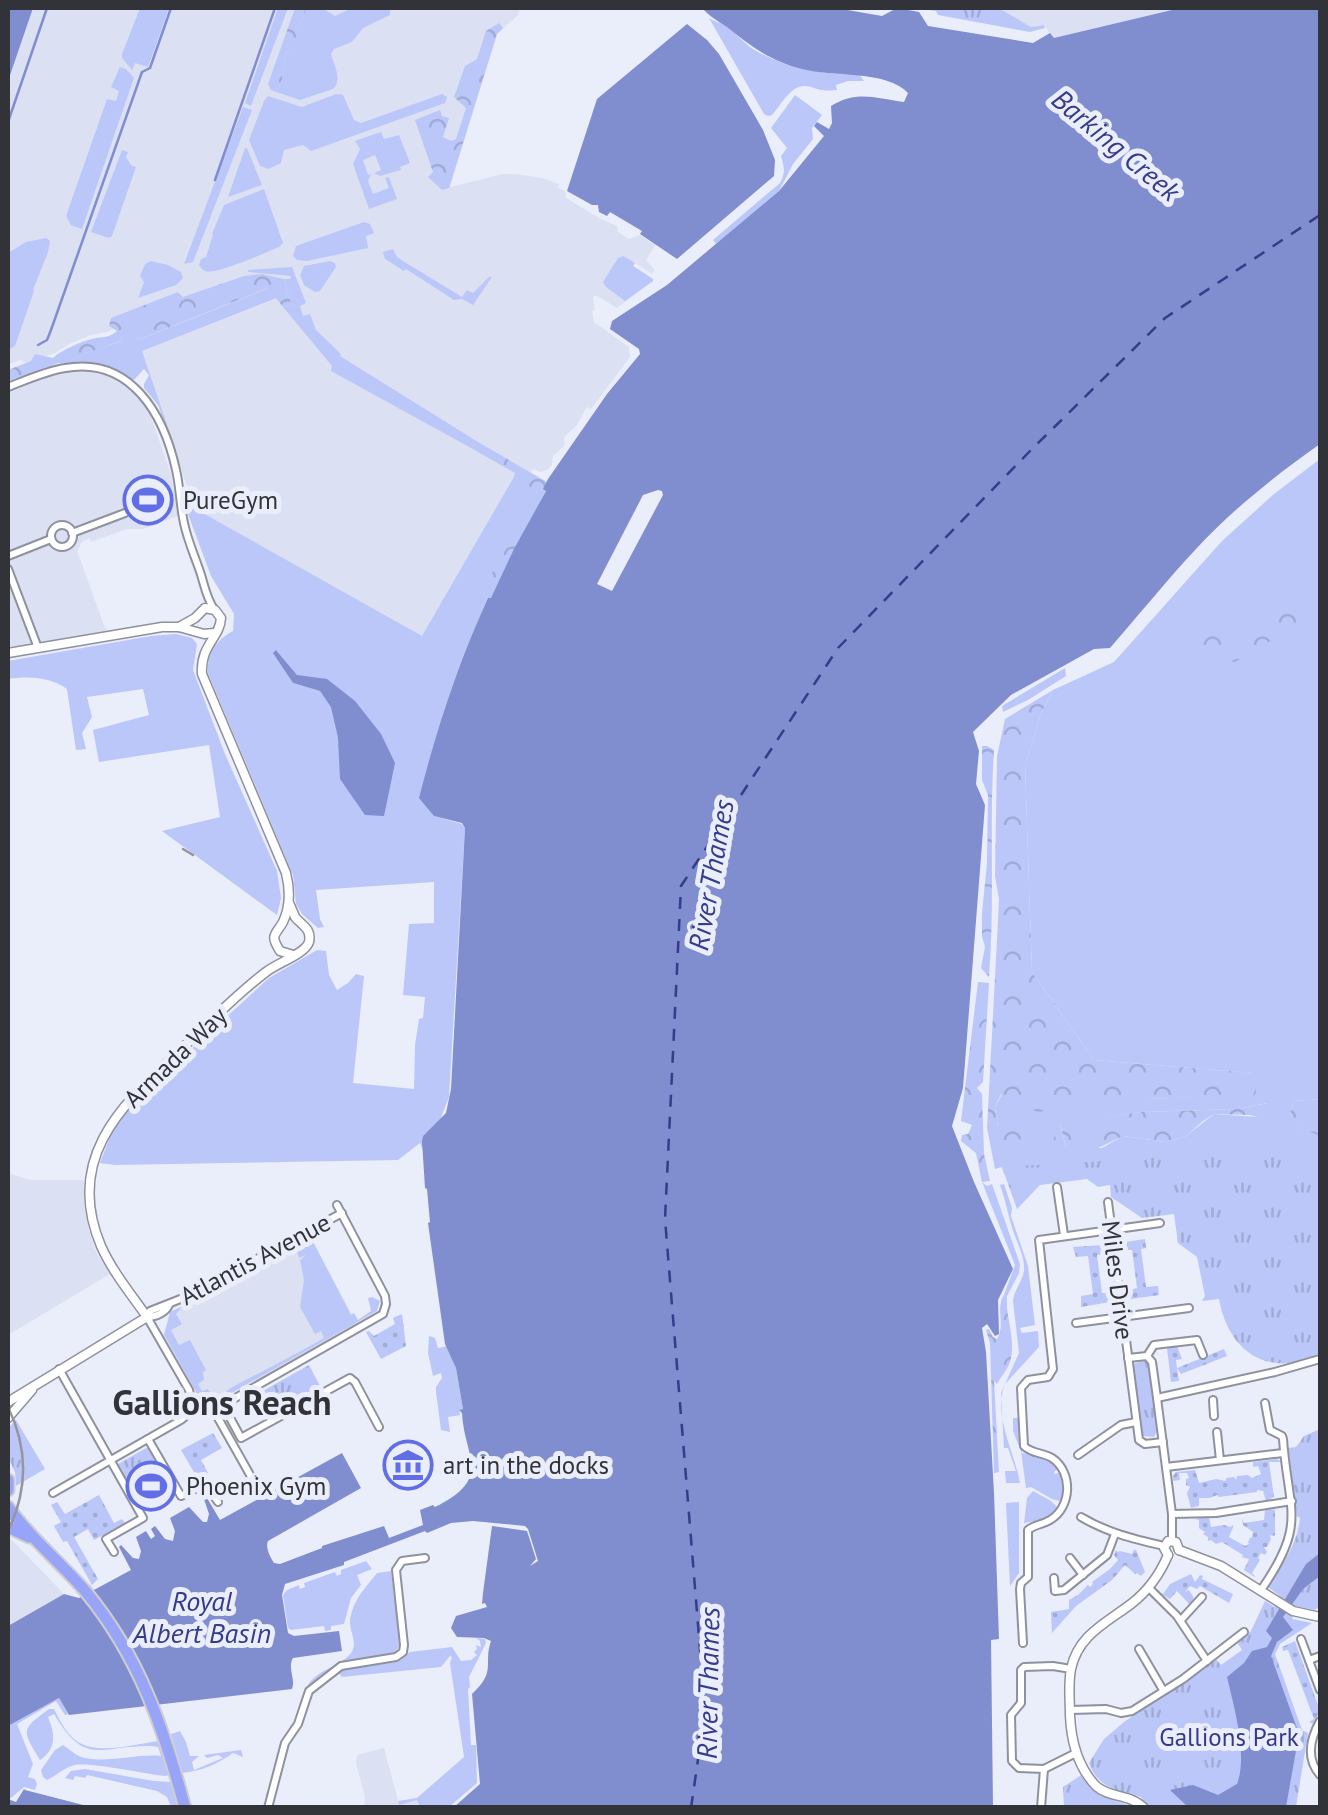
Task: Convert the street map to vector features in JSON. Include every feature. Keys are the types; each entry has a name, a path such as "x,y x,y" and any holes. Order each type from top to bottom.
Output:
{"highway":[{"path":"8,1480 8,1490"},
{"path":"8,1507 103,1614 127,1650 166,1740 185,1808"},
{"path":"8,1527 45,1548"}],"street":[{"path":"8,387 62,368 85,366 118,375 140,392 154,410 171,452 184,524 204,591 222,621 205,649 203,680 284,869 289,903 306,928 309,940 304,950 293,955 280,950"},
{"path":"72,532 125,513"},
{"path":"58,526 72,532 71,542 63,547 52,539 58,526"},
{"path":"8,556 52,539"},
{"path":"8,569 38,650"},
{"path":"204,591 195,625 205,649"},
{"path":"178,627 205,608 215,610"},
{"path":"8,653 162,628 215,633"},
{"name":"Armada Way","path":"267,971 280,950 274,935 289,903"},
{"path":"282,922 297,920"},
{"name":"Armada Way","path":"147,1317 108,1259 93,1223 90,1182 96,1154 106,1130 138,1089 267,971 293,955"},
{"path":"1058,1187 1064,1235"},
{"name":"Miles Drive","path":"1108,1202 1136,1422"},
{"name":"Atlantis Avenue","path":"8,1402 157,1308 169,1305 339,1209 384,1296 383,1314 223,1405"},
{"path":"1023,1643 1020,1589 1028,1577 1028,1530 1058,1513 1067,1489 1062,1466 1049,1456 1024,1448 1021,1388 1026,1381 1048,1377 1052,1372 1038,1245 1042,1238 1160,1222"},
{"path":"1076,1323 1188,1308"},
{"path":"53,1493 185,1417 191,1404 189,1390 147,1317"},
{"path":"1148,1356 1154,1346 1197,1340 1204,1355"},
{"name":"Miles Drive","path":"1128,1358 1148,1356 1152,1362 1172,1514 1168,1547"},
{"path":"1157,1398 1211,1394 1320,1358"},
{"path":"59,1368 143,1518 106,1539 114,1552"},
{"path":"191,1404 223,1405 241,1438 350,1378 379,1426"},
{"name":"Atlantis Avenue","path":"8,1418 35,1386"},
{"path":"1211,1394 1214,1416"},
{"path":"1260,1590 1288,1545 1293,1520 1282,1436 1269,1428 1265,1403"},
{"path":"218,1418 258,1489"},
{"path":"1078,1455 1121,1425 1136,1422 1141,1442 1162,1442"},
{"path":"1216,1432 1220,1460"},
{"path":"148,1439 181,1496 207,1486 218,1502"},
{"path":"1166,1467 1283,1453"},
{"path":"1172,1514 1212,1513 1292,1501"},
{"path":"1081,1518 1115,1534 1168,1547 1174,1556 1179,1550 1222,1566 1298,1613 1320,1617"},
{"path":"1054,1578 1055,1591 1064,1590 1107,1555 1115,1534"},
{"path":"1144,1808 1098,1788 1076,1752 1071,1733 1071,1670 1075,1655 1090,1632 1148,1587 1168,1547"},
{"path":"268,1808 285,1743 296,1729 309,1690 341,1666 396,1657 403,1652 396,1570 400,1562 425,1558"},
{"path":"1070,1558 1083,1574"},
{"path":"1148,1587 1181,1620 1206,1661"},
{"path":"1181,1620 1202,1598"},
{"path":"1070,1710 1127,1713 1244,1632"},
{"path":"1302,1638 1320,1690"},
{"path":"1140,1649 1163,1690"},
{"path":"1309,1660 1320,1656"},
{"path":"1137,1665 1146,1660"},
{"path":"1071,1670 1053,1666 1021,1670 1021,1703 1011,1715 1013,1763 1019,1768 1044,1769 1076,1752"},
{"path":"1320,1721 1311,1754 1320,1775"},
{"path":"1041,1808 1044,1769"}],"shaded area":[{"path":"8,8 520,8 518,15 497,34 450,187 503,174 559,184 566,198 617,226 618,232 629,239 640,235 655,245 646,260 655,270 652,274 635,263 633,266 653,281 617,308 595,295 593,298 594,322 629,347 630,357 565,436 564,446 553,456 552,465 541,472 533,469 526,480 515,474 422,637 194,508 141,351 276,299 120,323 108,332 91,335 55,353 8,365"},
{"path":"999,8 1174,8 1054,39 1044,25 1031,27"},
{"path":"55,363 106,374 124,383 143,401 171,474 178,516 143,529 127,529 82,542 77,551 109,632 8,646 8,381"},
{"path":"8,1173 30,1180 84,1180 89,1231 110,1274 8,1335"},
{"path":"310,1236 357,1324 227,1396 214,1400 200,1397 164,1334 171,1312"},
{"path":"8,1536 64,1594 8,1626"},
{"path":"384,1748 399,1804 417,1800 420,1807 364,1807 357,1755"}],"green space":[{"path":"140,8 169,8 148,67 135,63 132,70 122,54"},
{"path":"278,8 288,8 251,106 245,103"},
{"path":"295,8 307,8 295,45 286,53 276,92 268,84"},
{"path":"307,8 322,8 335,16 352,8 390,8 390,15 363,28 352,42 334,49 331,54 338,77 333,89 300,100 276,92 286,53 295,44"},
{"path":"916,8 999,8 1031,27 1045,28 1030,32"},
{"path":"709,18 727,27 753,49 778,61 818,72 859,74 864,81 836,85 837,90 798,87 768,116"},
{"path":"499,23 503,28 497,34 449,188 442,190 428,177 433,172 415,120 440,110 442,116 449,118 443,137 456,139 466,108 454,97 465,66 477,59 486,31"},
{"path":"120,67 134,78 82,229 71,225 66,216 107,99 116,101 119,91 111,87"},
{"path":"442,94 447,97 445,103 311,151 303,145 284,150 281,163 268,169 260,166 249,140 268,96 302,107 343,95 354,120 361,123"},
{"path":"795,95 822,115 812,128 813,139 793,164 779,191 716,244 713,240 780,183 784,170 781,156 787,148 771,128"},
{"path":"243,107 252,110 193,262 184,264"},
{"path":"381,132 384,139 399,135 410,163 380,176 374,173 381,170 375,155 363,160 368,175 371,174 368,181 373,194 389,188 385,178 389,177 397,199 369,209 353,164 360,149 355,141"},
{"path":"245,148 262,185 228,197"},
{"path":"122,150 128,152 126,157 136,167 109,238 91,232"},
{"path":"264,189 283,243 229,267 203,270 199,265 206,257 224,205"},
{"path":"364,222 370,224 374,233 366,236 368,248 307,261 293,256 296,246"},
{"path":"46,238 50,241 48,252 15,346 8,350 8,253 26,242"},
{"path":"393,249 397,257 462,297 467,290 473,293 492,277 473,305 462,299 454,300 385,259 383,252"},
{"path":"623,256 653,279 625,301 603,282"},
{"path":"151,261 168,265 181,272 183,278 176,285 138,298 144,282 140,276 145,264"},
{"path":"330,261 336,267 320,291 304,285 300,275 304,266"},
{"path":"292,267 306,303 300,306 303,316 310,314 316,330 340,356 478,442 471,448 331,371 332,366 283,307 292,306 284,279 291,276 248,272"},
{"path":"261,274 284,279 292,306 283,307 268,288 123,346 121,341 8,381 8,370 31,361 35,354 53,358 77,344 114,334 117,331 109,326 111,318 178,292 183,297"},
{"path":"269,288 277,298 142,351 178,457 158,405 144,388 149,375 144,369 134,380 96,366 55,363 122,341 138,340"},
{"path":"478,442 547,482 499,581 487,582 535,490 515,473 471,448"},
{"path":"1320,459 1320,1099 1294,1101 1290,1113 1300,1127 1320,1136 1320,1152 1154,1180 1004,1174 1002,1167 995,1169 987,1128 998,1127 995,1107 1002,1094 1149,1099 1255,1094 1252,1073 1094,1060 1032,972 1025,765 1053,690 1114,662 1222,541","holes":["1267,1103 1257,1117 1214,1114 1186,1136 1166,1142 1123,1136 1102,1148 1066,1148 1060,1125 1141,1112 1238,1109"]},
{"path":"516,473 546,490 491,599 488,598 467,647 420,797 434,816 465,828 449,1097 440,1120 423,1136 423,1150 420,1143 398,1160 100,1163 120,1118 141,1095 269,978 317,950 326,951 329,975 337,990 356,974 364,976 353,1083 414,1089 415,1045 425,997 403,995 409,924 434,923 434,882 316,890 324,927 318,928 302,914 296,904 293,875 208,673 213,648 233,631 234,614 211,576 188,514 194,508 422,636","holes":["277,651 297,675 320,691 293,683 274,653","320,691 381,734 338,738 332,707"]},
{"path":"1304,607 1315,618 1292,643 1279,636 1235,662 1159,649"},
{"path":"176,634 192,638 197,644 193,670 277,871 281,898 277,915 162,831 220,817 209,745 99,762 93,730 149,715 143,689 87,697 92,717 82,733 86,749 76,750 67,689 39,678 8,679 8,661"},
{"path":"1065,668 1066,676 1003,712 1002,706"},
{"path":"1053,690 1025,765 1032,972 1094,1060 1253,1073 1258,1080 1255,1095 1149,1099 1037,1112 1001,1094 995,1107 998,1128 987,1128 999,899 995,876 997,756 1005,719"},
{"path":"982,746 994,750 989,977 981,968 985,947 982,913 988,795 982,780"},
{"path":"978,982 989,983 983,1082 977,1088 982,1094 984,1154 990,1181 982,1182 976,1153 961,1141 972,1125 961,1121"},
{"path":"1320,1099 1320,1136 1299,1127 1290,1113 1294,1101"},
{"path":"1268,1103 1257,1117 1214,1114 1186,1136 1166,1142 1123,1136 1086,1154 1066,1148 1060,1124 1141,1112 1238,1109"},
{"path":"1053,1125 1058,1151 1041,1154 1028,1137 1007,1148 998,1128"},
{"path":"1320,1149 1320,1353 1284,1363 1254,1356 1232,1334 1219,1299 1202,1301 1205,1296 1197,1257 1178,1243 1174,1214 1142,1218 1111,1197 1110,1185 1098,1187 1087,1179 1040,1185 1017,1209 1002,1167"},
{"path":"982,1182 992,1184 1020,1264 1007,1296 1004,1295 1015,1265"},
{"path":"1004,1184 1028,1266 1035,1325 1020,1328 1022,1333 1038,1331 1039,1347 1005,1384 1019,1353 1013,1301 1024,1265 1000,1185"},
{"path":"310,1236 351,1315 354,1313 358,1320 371,1311 368,1298 372,1297 380,1301 377,1311 226,1396 213,1400 200,1399 164,1335 170,1312 183,1306 176,1314 182,1324 171,1330 179,1345 190,1340 206,1370 204,1380 198,1384 202,1391 208,1389 213,1397 221,1397 324,1338 321,1331 315,1334 300,1307 304,1280 300,1260 306,1255 299,1258 295,1246"},
{"path":"1145,1239 1146,1248 1141,1249 1146,1287 1158,1286 1159,1295 1131,1299 1130,1290 1137,1288 1132,1250 1126,1250 1125,1242"},
{"path":"1103,1245 1104,1253 1109,1246 1110,1253 1097,1255 1102,1293 1109,1293 1110,1302 1081,1307 1081,1296 1093,1294 1088,1256 1076,1257 1073,1247"},
{"path":"1004,1295 1012,1354 997,1384 994,1381 999,1472 994,1473 990,1343 986,1330 997,1339"},
{"path":"402,1314 406,1346 381,1359 366,1332 374,1336 395,1324 393,1318"},
{"path":"429,1336 435,1338 438,1348 448,1346 456,1368 463,1409 459,1410 460,1415 448,1417 450,1432 441,1430 436,1387 442,1378 441,1373 433,1376"},
{"path":"1177,1346 1182,1359 1176,1360 1179,1381 1171,1382 1167,1348"},
{"path":"1224,1349 1227,1356 1181,1374 1177,1368"},
{"path":"1145,1361 1157,1431 1154,1437 1143,1436 1133,1365"},
{"path":"309,1365 320,1386 264,1417 252,1397"},
{"path":"1002,1418 1020,1483 1006,1483 1005,1471 1016,1471 1008,1448 1004,1448"},
{"path":"1013,1418 1021,1418 1022,1453 1049,1458 1059,1468 1054,1472 1061,1472 1065,1484 1063,1502 1026,1488"},
{"path":"16,1420 45,1469 16,1486 8,1457 8,1428"},
{"name":"Gallions Park","path":"1320,1429 1320,1607 1314,1610 1296,1606 1292,1619 1312,1623 1280,1644 1275,1654 1302,1730 1308,1733 1296,1807 1148,1807 1141,1797 1109,1787 1089,1763 1104,1739 1216,1659 1221,1665 1242,1650 1237,1642 1251,1631 1265,1601 1275,1607 1280,1596 1268,1587 1293,1545 1300,1518 1288,1448 1296,1447 1304,1436"},
{"path":"213,1433 222,1448 201,1460 208,1473 198,1479 181,1450"},
{"path":"148,1447 165,1476 144,1474 133,1492 118,1464"},
{"path":"1277,1459 1282,1462 1269,1462 1274,1497 1266,1501 1263,1491 1257,1490 1199,1498 1199,1506 1191,1508 1187,1473 1179,1473 1180,1480 1173,1481 1176,1472 1195,1470 1199,1483 1234,1477 1236,1480 1237,1476 1252,1478 1261,1474 1253,1462"},
{"path":"1033,1491 1059,1509 1047,1519 1024,1523 1027,1498"},
{"path":"99,1495 114,1523 122,1519 125,1523 94,1540 88,1529 74,1537 98,1579 92,1585 54,1526 61,1522 51,1505 57,1502 65,1514"},
{"path":"1019,1502 1019,1573 1010,1586 1006,1503"},
{"path":"1265,1509 1279,1510 1275,1510 1275,1534 1270,1535 1264,1547 1265,1555 1261,1553 1258,1558 1252,1573 1255,1577 1244,1570 1249,1559 1222,1542 1208,1541 1195,1519 1209,1517 1211,1527 1234,1525 1229,1537 1245,1546 1253,1532 1243,1525 1242,1518 1244,1523 1264,1520"},
{"path":"1116,1550 1132,1554 1136,1550 1145,1572 1141,1576 1135,1574 1125,1565 1112,1580 1076,1606 1052,1633 1051,1612 1069,1609 1069,1600 1090,1587 1118,1560"},
{"path":"366,1561 372,1569 357,1575 361,1585 351,1598 344,1624 325,1631 324,1626 288,1628 283,1595 287,1590 299,1585 300,1589 305,1587 304,1583 335,1572 337,1576 341,1570"},
{"path":"391,1571 400,1644 396,1652 340,1663 307,1687 316,1676 351,1653 354,1642 350,1622 356,1601 377,1573"},
{"path":"1191,1574 1195,1582 1200,1575 1233,1594 1229,1603 1200,1586 1190,1586 1185,1592 1189,1590 1195,1600 1188,1608 1190,1605 1177,1591 1170,1599 1160,1593"},
{"path":"476,1638 485,1639 486,1643 469,1677 468,1689 477,1783 449,1807 420,1807 417,1800 399,1805 398,1801 417,1798 464,1757 452,1657 441,1667 342,1677 338,1672 400,1659 410,1652 452,1647 461,1661 471,1660 477,1655 476,1645 481,1647"},
{"path":"1295,1641 1320,1711 1313,1724 1309,1722 1314,1719 1288,1650 1283,1651 1282,1647"},
{"path":"59,1698 68,1714 56,1701 17,1724 33,1764 28,1777 37,1784 35,1790 24,1787 11,1798 8,1726"},
{"path":"49,1709 54,1709 72,1737 91,1747 114,1748 159,1741 169,1775 83,1765 71,1766 47,1780 41,1770 63,1745 86,1758 161,1756 158,1747 151,1746 106,1750 85,1748 75,1742 54,1714 48,1717 52,1746 40,1760 27,1731"},
{"path":"180,1731 190,1756 199,1756 192,1762 194,1770 223,1758 204,1755 241,1750 243,1757 233,1753 209,1766 196,1771 182,1773 171,1734"},
{"path":"85,1769 171,1782 179,1807 171,1807 167,1797 157,1791 87,1775 75,1776 73,1780 65,1778 71,1771"},
{"name":"Gallions Park","path":"1083,1774 1106,1797 1136,1807 1064,1807 1063,1787"}],"water":[{"path":"8,8 33,8 8,81"},
{"path":"702,8 836,8 882,16 897,8 919,12 928,26 1033,43 1050,33 1054,38 1174,8 1320,8 1320,444 1255,493 1210,534 1110,648 1094,649 1011,695 973,732 979,751 976,784 985,805 963,1088 952,1126 1013,1269 998,1300 999,1334 995,1336 987,1324 982,1328 999,1639 991,1640 993,1807 454,1807 480,1784 472,1694 487,1673 491,1641 457,1637 451,1628 456,1616 487,1607 482,1604 492,1526 527,1531 536,1559 530,1566 538,1561 528,1529 525,1526 473,1521 425,1531 344,1565 285,1584 282,1595 288,1633 294,1636 339,1631 342,1651 293,1658 292,1689 69,1715 59,1698 8,1726 8,1626 64,1594 79,1598 131,1570 119,1547 139,1559 141,1551 136,1537 146,1531 151,1539 155,1526 165,1539 173,1541 175,1531 170,1518 189,1507 207,1522 207,1498 220,1520 342,1453 361,1488 268,1541 271,1558 280,1564 384,1526 389,1538 423,1525 420,1510 435,1507 453,1496 470,1476 456,1368 445,1344 428,1223 422,1141 446,1113 451,1089 465,828 462,823 434,816 419,798 441,721 477,622 546,491 543,489 548,479 640,354 639,349 610,329 612,321 667,285 779,191 824,136 814,126 817,122 829,129 831,106 858,97 904,102 908,93 887,81 802,69 781,62 753,47"},
{"path":"687,24 719,54 763,130 775,160 774,176 677,259 640,234 642,231 610,212 607,216 599,212 598,205 567,191 597,99"},
{"path":"276,650 297,675 327,679 355,701 381,734 395,763 384,816 365,815 340,779 338,738 331,707 320,691 293,683 273,653"},
{"path":"1320,1553 1320,1576 1303,1589 1283,1617 1293,1630 1277,1642 1271,1656 1299,1734 1286,1807 1188,1807 1170,1790 1193,1785 1218,1795 1237,1784 1241,1745 1227,1677 1252,1651 1267,1647 1272,1638 1266,1631 1306,1564"},
{"path":"24,1789 91,1807 8,1807 8,1799 16,1802"}],"pier":[{"path":"658,490 663,495 612,591 597,584 643,495"}],"waterway":[{"path":"8,122 47,8"},
{"path":"38,345 47,340 51,330 142,72 150,68 171,8"},
{"path":"215,180 275,8"}],"ferry route":[{"path":"691,1808 705,1711 665,1219 681,886 838,648 1165,318 1320,215"}],"tram line":[{"path":"183,849 193,855"},
{"path":"8,1407 19,1438 23,1469 19,1500 8,1531"}],"place":[{"name":"PureGym","path":"148,500"},
{"name":"art in the docks","path":"408,1465"},
{"name":"Phoenix Gym","path":"151,1486"}],"district":[{"name":"Gallions Reach","path":"222,1403"}],"water label":[{"name":"Barking Creek","path":"1116,145"},
{"name":"River Thames","path":"711,875"},
{"name":"Royal Albert Basin","path":"202,1617"},
{"name":"River Thames","path":"708,1683"}]}
